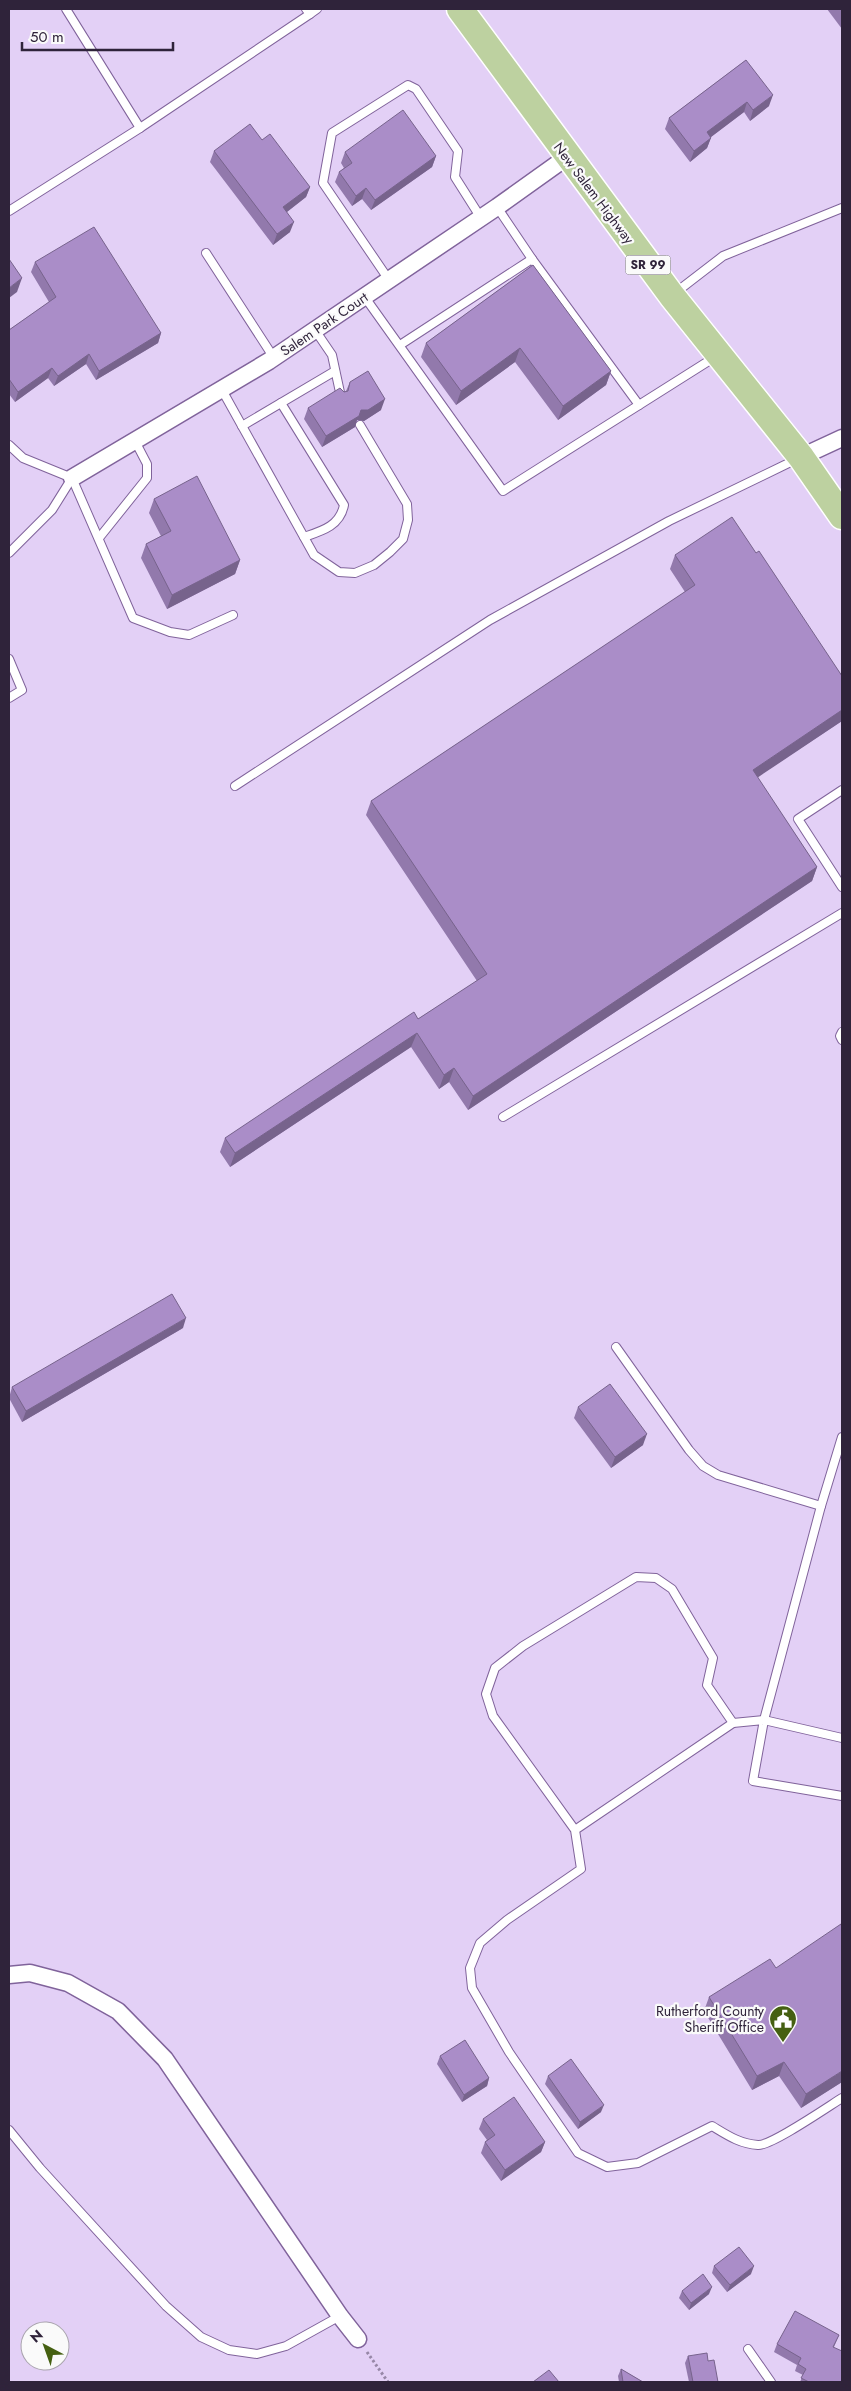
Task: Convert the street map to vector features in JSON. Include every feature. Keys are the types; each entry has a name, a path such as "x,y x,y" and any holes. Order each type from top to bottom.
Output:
{"main road":[{"name":"New Salem Highway","path":"460,9 567,157 672,296 801,457 842,516"}],"street":[{"name":"Salem Park Court","path":"72,478 274,358 481,218 567,157"},
{"path":"801,457 842,438"},
{"path":"9,1975 30,1973 68,1983 118,2011 166,2059 340,2316 358,2338"}],"lane":[{"path":"66,9 140,128"},
{"path":"9,211 140,128 308,11 317,9"},
{"path":"389,280 323,183 332,133 408,86 416,88 458,151 455,177 481,218"},
{"path":"497,207 639,405"},
{"path":"672,296 723,256 842,208"},
{"path":"206,253 274,358"},
{"path":"400,345 532,258"},
{"path":"364,296 503,491 719,354"},
{"path":"315,330 332,355 341,397"},
{"path":"242,426 335,371"},
{"path":"222,390 314,555 339,572 355,573 374,565 403,538 408,520 407,504 360,425"},
{"path":"281,403 344,505 342,516 335,524 304,537"},
{"path":"99,538 147,478 148,464 135,441"},
{"path":"9,445 22,458 72,478 134,618 170,632 189,634 233,615"},
{"path":"235,786 490,620 669,521 801,457"},
{"path":"9,553 52,510 72,478"},
{"path":"9,659 22,690 9,698"},
{"path":"842,790 798,819 842,887"},
{"path":"503,1117 842,913"},
{"path":"842,1032 840,1036 842,1040"},
{"path":"616,1347 689,1450 703,1466 718,1474 821,1506"},
{"path":"842,1437 821,1506 764,1720 753,1780 842,1796"},
{"path":"733,1723 707,1685 713,1658 672,1589 656,1578 636,1577 523,1646 495,1668 486,1694 493,1716 575,1830 581,1870 507,1920 480,1944 470,1968 472,1988 509,2052 578,2153 607,2167 638,2163 712,2126 736,2141 761,2146 803,2123 842,2098"},
{"path":"575,1830 733,1723 764,1720 842,1738"},
{"path":"9,2130 40,2168 166,2306 201,2337 229,2350 257,2354 286,2346 340,2316"},
{"path":"748,2349 771,2382"}],"path":[{"path":"358,2338 388,2382"}],"building":[{"path":"746,60 773,95 753,110 747,102 707,132 711,138 694,151 669,118"},
{"path":"403,110 436,156 375,200 366,188 356,196 339,172 352,163 345,152"},
{"path":"250,124 262,140 270,134 310,187 283,207 294,222 277,234 214,151"},
{"path":"94,227 161,333 99,371 89,354 58,376 52,368 18,392 9,379 9,330 56,297 35,262"},
{"path":"9,259 22,278 9,288"},
{"path":"533,265 611,371 563,406 520,348 461,391 426,343"},
{"path":"368,371 385,399 368,410 361,410 359,416 326,436 308,408 340,388 344,392 348,391 350,382"},
{"path":"197,476 240,560 172,595 146,544 171,531 154,499"},
{"path":"732,517 756,553 759,551 842,676 842,710 753,770 817,867 473,1096 454,1068 444,1075 417,1033 235,1153 225,1138 414,1012 418,1019 487,974 371,801 695,585 675,555"},
{"path":"172,1294 186,1318 26,1411 12,1387"},
{"path":"610,1384 647,1434 615,1457 578,1407"},
{"name":"Rutherford County Sheriff Office","path":"841,1924 842,2071 806,2094 784,2062 757,2076 709,1997 770,1959 776,1968"},
{"path":"465,2040 489,2078 464,2095 440,2056"},
{"path":"571,2059 604,2105 580,2122 548,2076"},
{"path":"514,2097 545,2142 505,2170 485,2142 495,2135 483,2119"},
{"path":"739,2247 754,2266 730,2285 714,2266"},
{"path":"703,2274 712,2287 691,2303 682,2291"},
{"path":"795,2311 839,2335 833,2347 842,2351 842,2382 809,2382 801,2378 806,2369 798,2364 801,2358 777,2344"},
{"path":"707,2353 708,2361 714,2360 718,2382 693,2382 688,2356"},
{"path":"621,2369 643,2382 623,2382"},
{"path":"549,2370 559,2382 533,2382"}],"place":[{"name":"Rutherford County Sheriff Office","path":"783,2043"}]}
